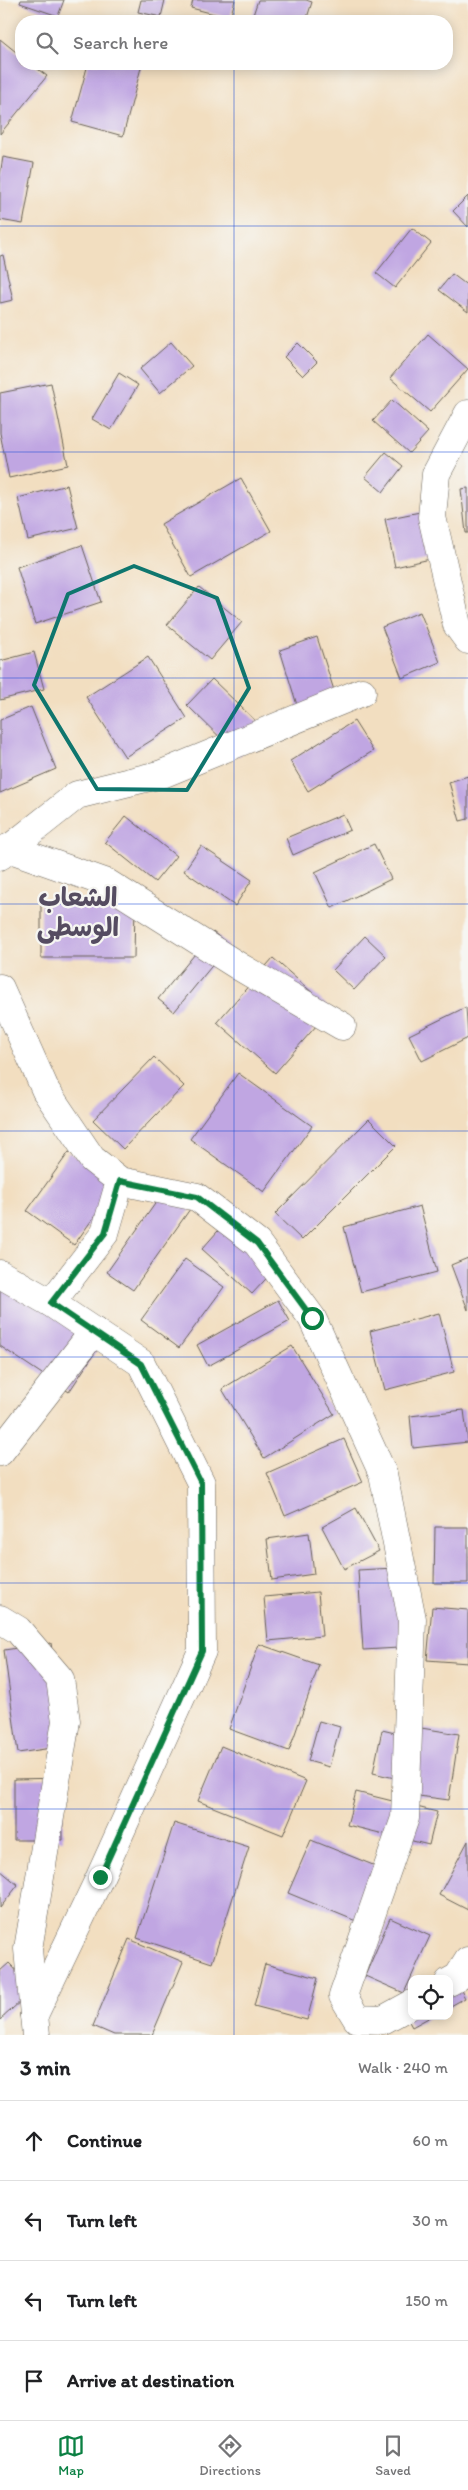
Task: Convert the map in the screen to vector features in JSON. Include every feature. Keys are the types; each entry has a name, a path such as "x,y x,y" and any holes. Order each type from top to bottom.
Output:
{"street":[{"path":"468,414 436,474 432,517 457,625 468,640"},
{"path":"4,852 77,795 162,774 362,692"},
{"path":"4,852 107,883 240,968 342,1026"},
{"path":"0,988 46,1092 92,1159 120,1181 197,1197 257,1243 312,1318 383,1474 412,1619 405,1818 343,1996 357,2019 383,2020 408,2006"},
{"path":"51,1303 105,1233 120,1181"},
{"path":"0,1274 51,1303 141,1364 201,1483 202,1651 30,2028"},
{"path":"0,1452 94,1331"},
{"path":"0,1619 18,1630 60,1679 66,1721 28,1949 30,2028"},
{"path":"453,1980 458,1977 468,1961"}],"highlighted area":[{"path":"134,566 217,598 249,688 187,790 97,789 34,685 68,594"}],"building":[{"path":"21,0 64,0 58,15 20,3"},
{"path":"141,0 165,0 161,15 138,12"},
{"path":"193,0 235,0 231,15 218,15 191,8"},
{"path":"258,0 306,0 312,2 308,15 253,15"},
{"path":"0,39 15,51 15,70 39,70 47,76 0,134"},
{"path":"86,70 140,70 123,136 72,122"},
{"path":"3,157 34,163 23,224 0,220 0,175"},
{"path":"468,196 468,227 453,211"},
{"path":"412,228 431,243 395,288 376,273"},
{"path":"3,255 13,300 0,303 0,256"},
{"path":"452,274 468,286 468,312 439,290"},
{"path":"428,334 468,369 430,412 390,378"},
{"path":"171,342 192,366 160,393 140,369"},
{"path":"298,343 317,362 303,376 284,357"},
{"path":"119,373 138,385 111,430 92,419"},
{"path":"51,383 68,465 9,478 0,433 0,393"},
{"path":"392,400 428,432 409,453 373,421"},
{"path":"386,452 403,466 383,492 365,477"},
{"path":"241,478 271,531 191,577 161,524"},
{"path":"67,485 78,528 28,540 18,498"},
{"path":"468,488 468,533 466,533 461,489"},
{"path":"430,510 439,557 395,567 385,519"},
{"path":"82,545 101,602 35,624 17,567"},
{"path":"199,587 242,622 210,660 167,625"},
{"path":"420,612 440,662 402,678 382,627"},
{"path":"317,637 339,706 301,718 280,650"},
{"path":"34,652 44,689 0,700 0,661"},
{"path":"148,657 187,718 125,757 86,697"},
{"path":"212,679 265,730 239,756 187,705"},
{"path":"31,707 56,769 0,793 0,720"},
{"path":"354,721 373,751 308,791 290,761"},
{"path":"468,776 468,819 460,821 449,782"},
{"path":"343,814 350,830 293,855 286,838"},
{"path":"126,816 176,856 155,882 105,842"},
{"path":"374,844 391,879 332,908 315,872"},
{"path":"201,846 252,880 235,906 184,871"},
{"path":"41,902 135,902 134,958 41,958"},
{"path":"213,932 229,945 174,1012 158,999"},
{"path":"365,936 386,956 354,990 333,970"},
{"path":"273,958 331,1009 275,1073 217,1022"},
{"path":"466,1007 468,1038 422,1061 409,1035"},
{"path":"154,1057 184,1086 123,1149 93,1120"},
{"path":"238,1073 312,1126 264,1192 190,1139"},
{"path":"369,1119 396,1146 302,1240 275,1214"},
{"path":"69,1152 116,1186 74,1245 27,1211"},
{"path":"169,1184 195,1202 133,1290 107,1272"},
{"path":"420,1206 437,1272 361,1292 344,1227"},
{"path":"225,1223 275,1269 252,1294 202,1249"},
{"path":"468,1258 468,1310 451,1265"},
{"path":"185,1259 224,1287 179,1348 141,1320"},
{"path":"0,1277 108,1333 69,1392 0,1346"},
{"path":"278,1300 290,1321 208,1366 197,1345"},
{"path":"439,1313 454,1372 385,1390 370,1331"},
{"path":"292,1346 334,1414 264,1458 222,1389"},
{"path":"464,1410 468,1442 413,1448 410,1416"},
{"path":"344,1439 363,1482 285,1516 267,1473"},
{"path":"356,1508 379,1551 344,1569 322,1527"},
{"path":"435,1527 468,1527 468,1583 434,1583"},
{"path":"309,1533 314,1574 272,1580 267,1539"},
{"path":"412,1567 417,1647 363,1650 358,1570"},
{"path":"318,1592 322,1636 268,1641 264,1597"},
{"path":"432,1607 468,1610 468,1663 427,1660"},
{"path":"51,1643 65,1746 18,1753 4,1650"},
{"path":"259,1644 319,1665 289,1751 229,1729"},
{"path":"319,1721 340,1727 329,1767 308,1761"},
{"path":"421,1728 459,1734 449,1800 411,1795"},
{"path":"382,1730 408,1736 399,1779 373,1773"},
{"path":"221,1746 306,1781 283,1835 198,1801"},
{"path":"62,1778 63,1840 14,1840 14,1779"},
{"path":"356,1792 437,1812 429,1845 347,1825"},
{"path":"174,1823 249,1847 212,1963 137,1938"},
{"path":"311,1840 378,1867 356,1921 288,1893"},
{"path":"468,1841 468,1910 439,1895"},
{"path":"0,1870 18,1885 0,1908"},
{"path":"390,1918 430,1936 412,1975 408,1975 408,1984 404,1993 365,1976"},
{"path":"129,1939 183,1962 152,2035 114,2035 93,2026"},
{"path":"9,1963 34,1989 0,2020 0,1971"},
{"path":"265,1964 318,1978 307,2020 254,2006"},
{"path":"456,1981 465,1998 453,2005 453,1983"},
{"path":"408,2020 425,2020 412,2027"}],"district":[{"name":"الشعاب الوسطى","path":"78,912"}],"route":[{"path":"100,1877 202,1651 201,1483 141,1364 51,1303 105,1233 120,1181 197,1197 257,1243 312,1318"}]}
